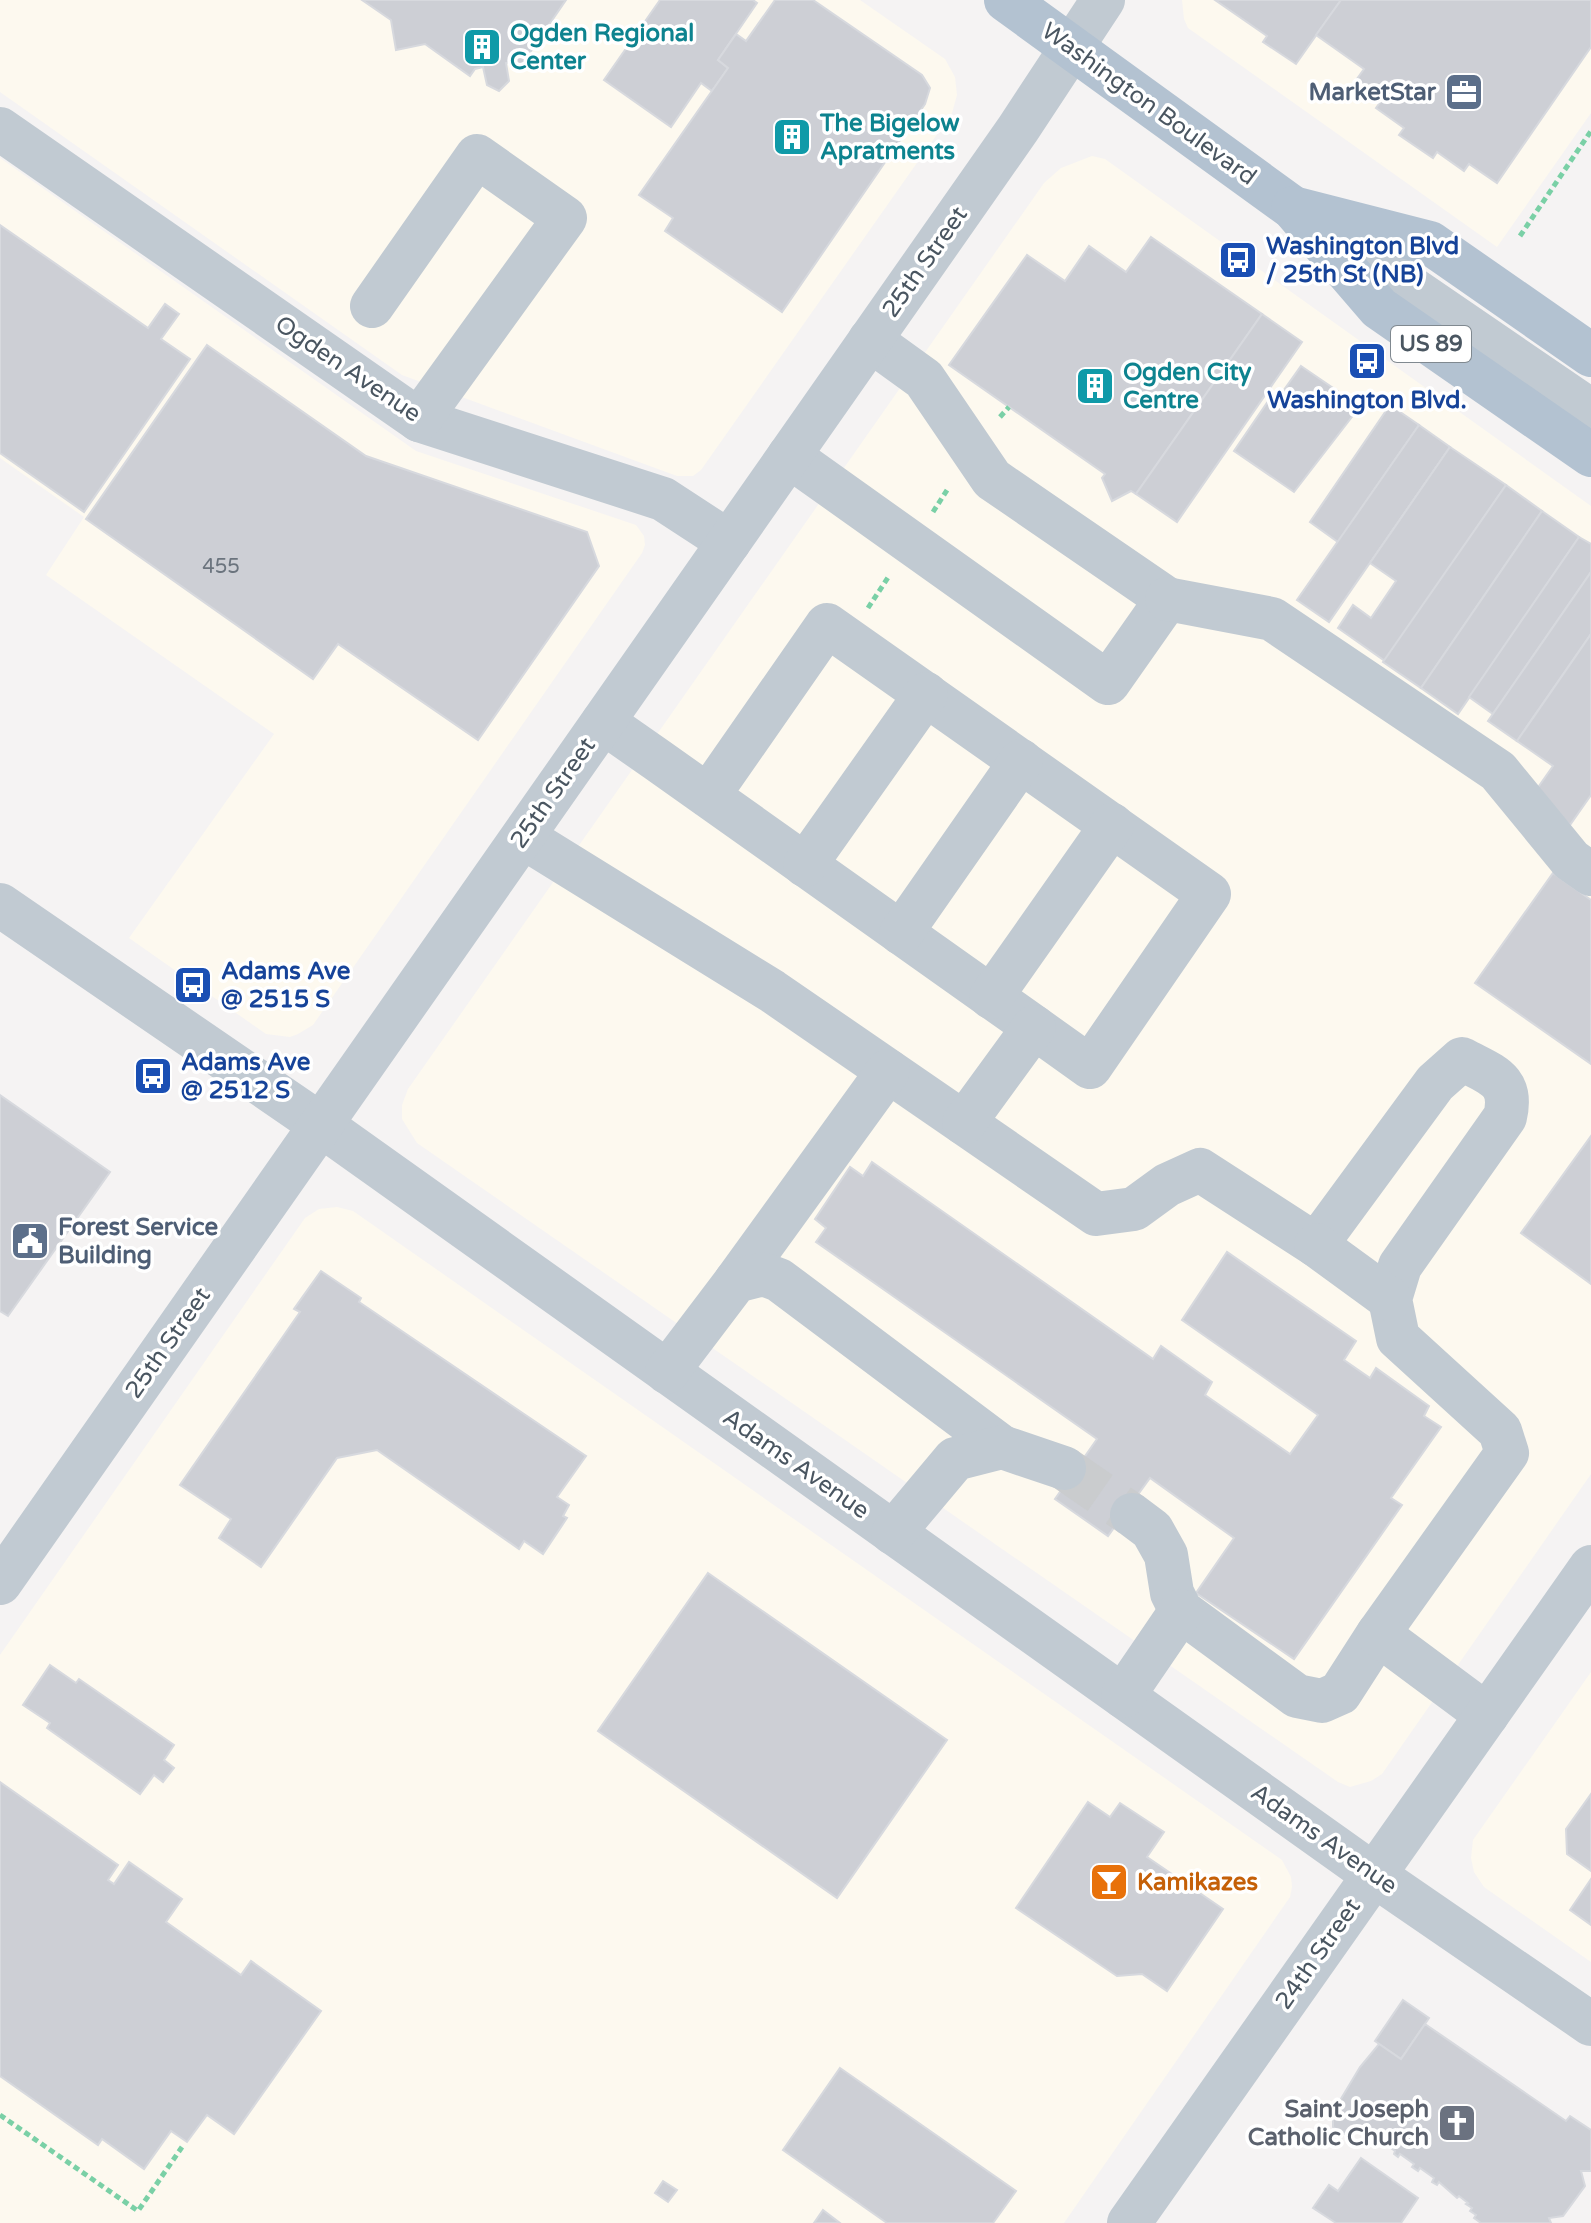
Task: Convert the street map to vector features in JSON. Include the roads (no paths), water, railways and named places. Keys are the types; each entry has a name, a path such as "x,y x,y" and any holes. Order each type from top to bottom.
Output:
{"main road":[{"name":"Washington Boulevard","path":"1006,0 1293,208 1379,308 1591,455"},
{"name":"Washington Boulevard","path":"1293,208 1430,243 1591,355"}],"street":[{"name":"25th Street","path":"1,1578 1018,129 1103,0"},
{"name":"Ogden Avenue","path":"0,129 419,420 663,499 729,542"},
{"path":"372,306 477,156 565,218 419,420"},
{"path":"1293,208 1591,411"},
{"path":"870,340 924,379 992,479 1167,599 1272,619 1498,771 1581,867"},
{"path":"789,456 1108,683 1167,599"},
{"path":"603,722 1090,1067 1209,894 827,625 708,796"},
{"path":"805,865 926,694"},
{"path":"901,933 1021,761"},
{"path":"991,997 1112,825"},
{"path":"523,837 772,991 1096,1214 1134,1209 1167,1185 1200,1170 1316,1245 1390,1299"},
{"name":"Adams Avenue","path":"0,905 321,1125 1374,1875 1591,2024"},
{"path":"964,1123 1034,1027"},
{"path":"1132,1515 1152,1530 1166,1555 1172,1593 1181,1611 1297,1696 1322,1701 1340,1693 1378,1634 1507,1453 1500,1431 1398,1338 1390,1299 1400,1266 1505,1117 1510,1099 1500,1079 1462,1059 1435,1083 1316,1245"},
{"path":"667,1372 888,1071"},
{"path":"736,1281 763,1274 779,1280 1002,1447 1064,1468"},
{"path":"893,1533 955,1459 1002,1447"},
{"name":"24th Street","path":"1129,2223 1591,1567"},
{"path":"1123,1696 1181,1611"},
{"path":"1378,1634 1487,1715"}],"tunnel":[{"path":"1064,1468 1132,1515"}],"place":[{"name":"Ogden Regional Center","path":"482,47"},
{"name":"MarketStar","path":"1464,92"},
{"name":"The Bigelow Apratments","path":"792,137"},
{"name":"Washington Blvd / 25th St (NB)","path":"1238,260"},
{"name":"Washington Blvd.","path":"1367,361"},
{"name":"Ogden City Centre","path":"1095,386"},
{"name":"Adams Ave @ 2515 S","path":"193,985"},
{"name":"Adams Ave @ 2512 S","path":"153,1076"},
{"name":"Forest Service Building","path":"30,1241"},
{"name":"Kamikazes","path":"1109,1882"},
{"name":"Saint Joseph Catholic Church","path":"1457,2123"}]}
